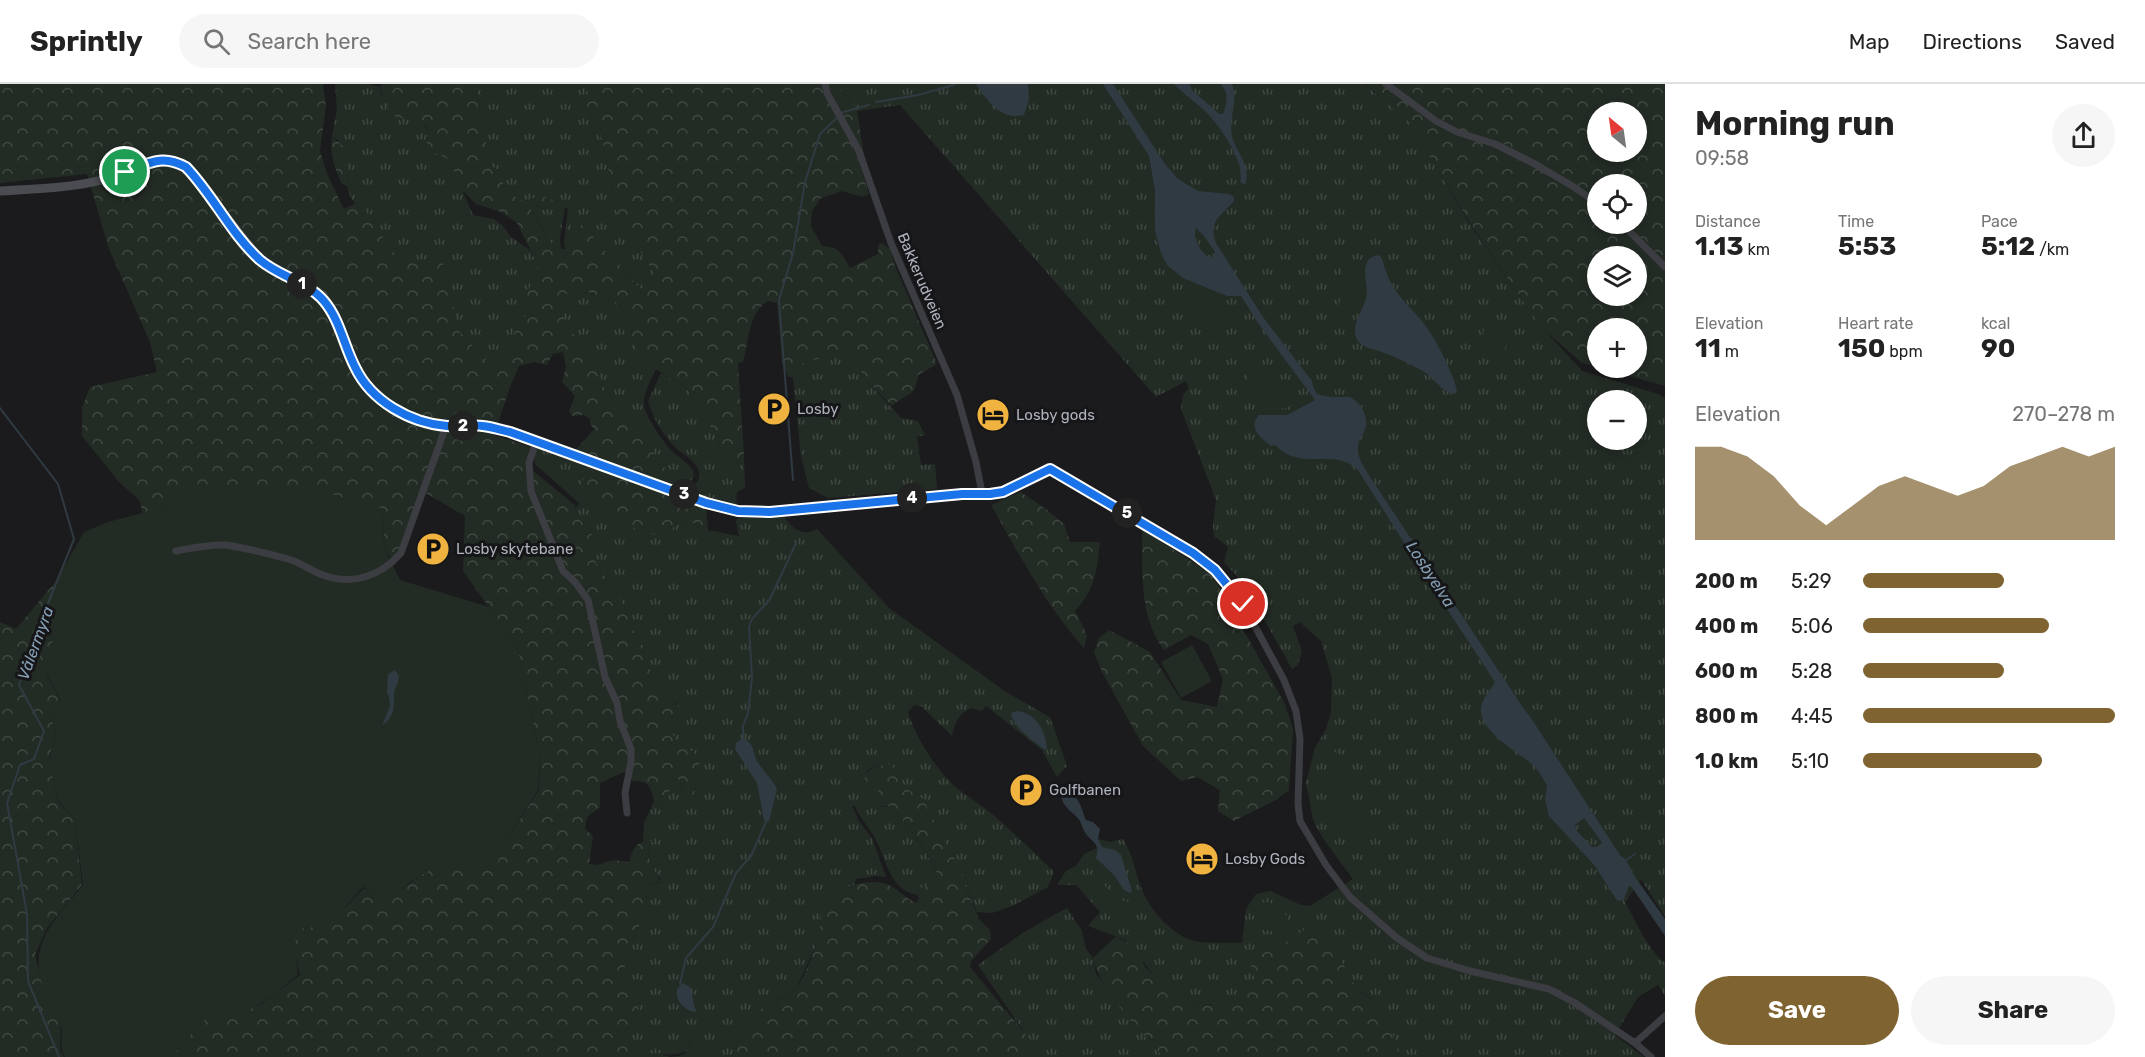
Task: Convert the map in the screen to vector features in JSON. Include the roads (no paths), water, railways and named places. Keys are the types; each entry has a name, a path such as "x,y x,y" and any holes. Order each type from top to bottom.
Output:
{"main road":[{"path":"0,191 104,180 151,161 165,159 186,167 259,258 277,273 309,288 326,303 363,382 388,405 417,420 446,426 482,426 510,432 706,503 738,511 770,512 982,493"}],"street":[{"name":"Bakkerudveien","path":"825,84 827,93 859,151 891,243 957,394 982,493"},
{"path":"1386,84 1436,121 1457,132 1495,144 1535,164 1587,196"},
{"path":"1632,234 1665,267"},
{"path":"176,551 227,545 293,561 323,576 359,579 378,572 393,563 401,553 446,426"},
{"path":"536,442 529,463 531,491 564,571 588,600 605,677 617,703 620,721 631,749 626,792 627,813"},
{"path":"982,493 1003,492 1050,469 1170,537 1215,570 1243,604 1292,696 1299,723 1298,804 1300,821 1326,865 1350,897 1397,939 1427,958 1470,971 1550,989 1575,1003 1651,1057"},
{"path":"1635,1044 1665,1016"}],"water":[{"path":"976,84 1028,84 1029,99 1024,115 1016,116 1002,112 990,103"},
{"name":"Losbyelva","path":"1103,84 1113,84 1165,164 1178,179 1198,191 1229,194 1234,197 1234,201 1214,224 1216,243 1263,317 1312,381 1317,394 1330,397 1350,397 1363,410 1366,424 1358,451 1359,458 1368,474 1620,855 1626,860 1635,877 1665,919 1665,936 1631,886 1624,899 1619,901 1616,899 1595,866 1549,816 1545,800 1547,785 1538,770 1500,740 1486,725 1481,707 1495,682 1358,470 1343,461 1303,459 1292,456 1275,445 1271,446 1257,432 1254,424 1259,415 1287,415 1315,400 1258,323 1241,296 1227,296 1183,278 1167,265 1155,231 1155,190 1149,156","holes":["1196,228 1215,252 1213,257 1208,257 1200,247 1195,236","1584,818 1602,843 1597,847 1592,847 1576,830 1575,825"]},
{"path":"1174,84 1189,84 1192,90 1219,114 1223,114 1226,98 1221,84 1232,84 1234,97 1231,129 1234,143 1247,172 1245,185 1240,182 1241,174 1236,155 1218,126 1206,112"},
{"path":"1379,255 1393,286 1437,344 1454,381 1457,390 1455,394 1446,391 1416,367 1364,346 1356,337 1357,320 1367,294 1365,275 1367,262"},
{"path":"395,670 399,676 394,692 393,712 382,725 390,706 387,693 388,674"},
{"path":"1017,711 1030,715 1039,724 1045,736 1047,749 1045,750 1015,724 1011,713"},
{"path":"745,739 751,745 757,761 777,789 769,821 766,822 757,783 735,749 736,743"},
{"path":"1065,791 1076,798 1086,820 1093,822 1100,829 1098,839 1102,847 1115,850 1121,855 1132,891 1130,893 1124,890 1114,875 1096,858 1096,844 1085,832 1080,821 1063,803 1061,794"},
{"path":"682,983 690,987 696,1012 685,1008 679,1002 677,990"}],"waterway":[{"path":"876,102 918,95 954,85"},
{"path":"793,480 779,300 793,253 805,182 820,134 843,112 869,105"},
{"name":"Vålermyra","path":"0,408 58,484 74,539 42,618 19,685 44,731 34,759 20,765 7,803 27,914 28,981 59,1057"},
{"path":"743,739 743,726 748,713 752,678 749,627 752,619 770,599 796,543"},
{"path":"680,984 686,958 713,927 736,873 751,856 766,822"},
{"path":"1626,860 1635,854"}],"place":[{"name":"Losby","path":"774,409"},
{"name":"Losby gods","path":"993,415"},
{"name":"Losby skytebane","path":"433,549"},
{"name":"Golfbanen","path":"1026,790"},
{"name":"Losby Gods","path":"1202,859"}]}
